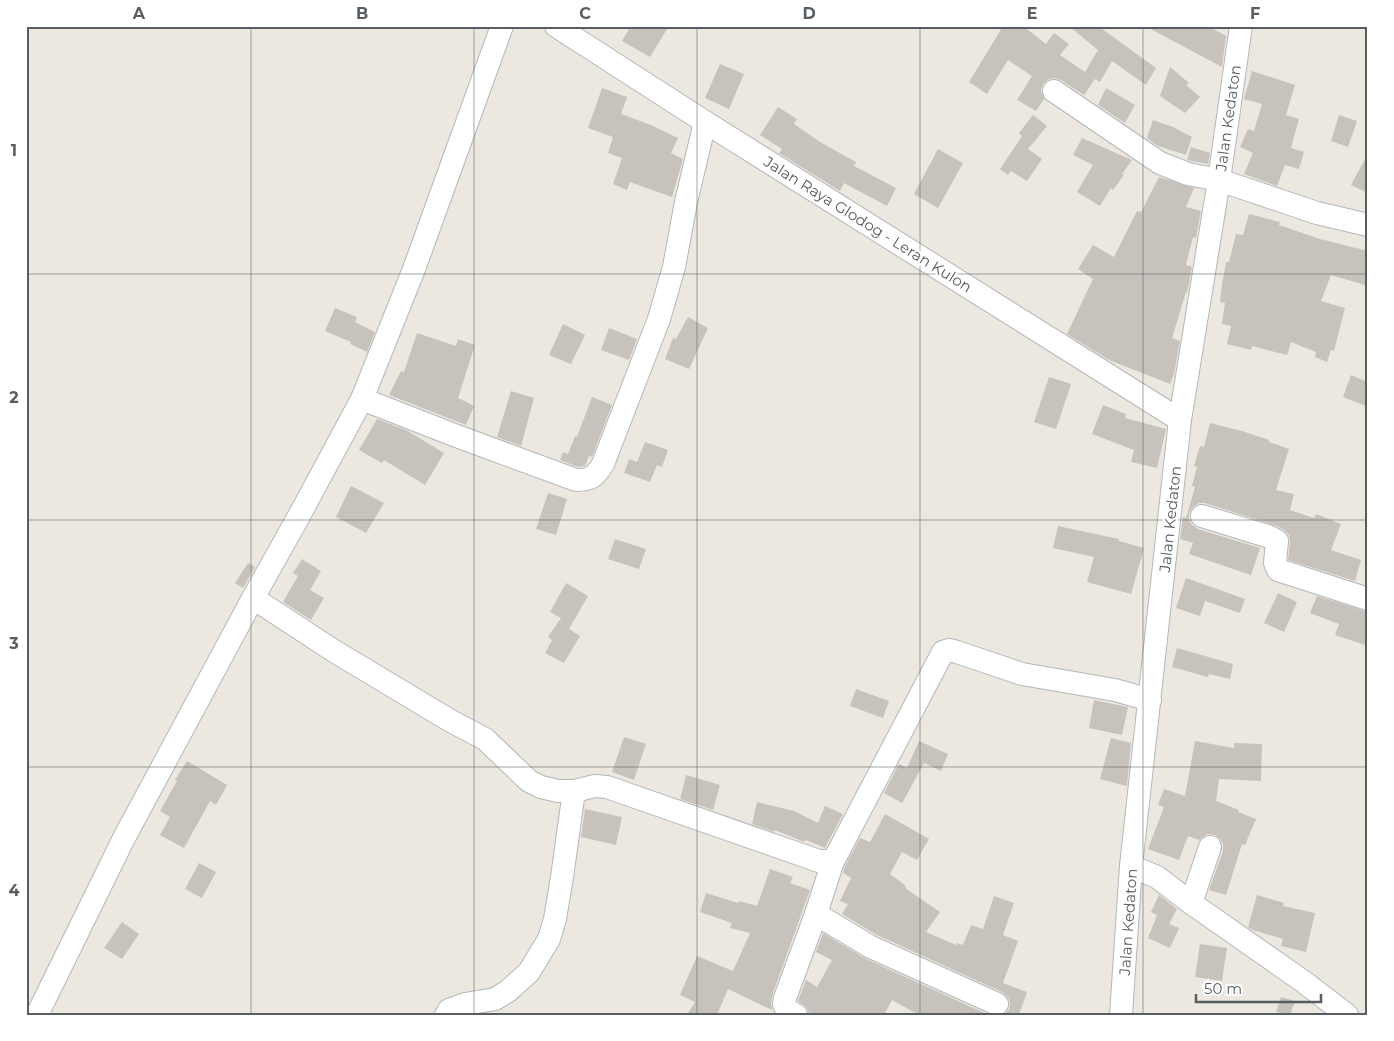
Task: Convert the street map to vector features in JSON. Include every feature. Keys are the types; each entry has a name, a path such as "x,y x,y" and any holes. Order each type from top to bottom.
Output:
{"street":[{"path":"37,1015 124,838 362,399 417,259 502,26"},
{"name":"Jalan Kedaton","path":"1121,1015 1132,866 1180,420 1219,180 1241,26"},
{"name":"Jalan Raya Glodog - Leran Kulon","path":"557,27 1180,420"},
{"path":"1054,91 1160,163 1188,174 1219,180 1317,213 1368,225"},
{"path":"362,399 576,480 588,480 597,473 603,464 659,319 674,267 686,202 705,122"},
{"path":"1202,516 1270,537 1277,541 1275,563 1278,570 1368,599"},
{"path":"253,598 342,656 449,720 485,739 529,781 549,789 574,791 594,786 607,787 819,861 833,861"},
{"path":"796,1015 786,1009 784,1004 785,998 833,861 943,652 949,650 1022,674 1107,688 1150,700"},
{"path":"446,1015 449,1010 465,1004 495,999 508,991 529,972 549,939 562,877 574,791"},
{"path":"1191,903 1210,847"},
{"path":"1132,866 1157,877 1347,1015"},
{"path":"816,914 871,947 998,1004"}],"building":[{"path":"631,26 669,26 650,57 622,41"},
{"path":"1003,26 1023,26 1046,44 1054,33 1069,44 1060,55 1085,72 1098,50 1069,26 1098,26 1156,68 1146,85 1112,61 1100,82 1095,79 1084,95 1061,80 1049,79 1043,84 1041,91 1044,99 1036,111 1017,100 1032,76 1008,60 987,94 969,82"},
{"path":"1145,26 1208,26 1226,36 1222,67"},
{"path":"720,64 744,74 729,109 705,98"},
{"path":"1170,67 1189,83 1186,85 1200,97 1185,113 1160,96"},
{"path":"1252,71 1295,85 1286,115 1299,119 1291,148 1304,152 1299,169 1285,165 1277,186 1244,174 1253,153 1240,147 1248,129 1254,131 1262,104 1244,99"},
{"path":"602,88 627,97 621,114 651,125 678,138 671,153 683,159 672,197 630,182 627,190 613,184 622,158 608,153 613,137 588,128"},
{"path":"1106,88 1135,105 1125,123 1098,105"},
{"path":"778,107 797,119 794,124 820,142 856,162 854,166 896,188 887,206 844,183 840,191 779,153 782,149 760,135"},
{"path":"1033,115 1047,126 1028,149 1042,159 1027,181 1011,171 1008,175 1000,169 1022,136 1019,133"},
{"path":"1339,115 1357,121 1348,147 1331,141"},
{"path":"1153,120 1173,127 1192,137 1186,155 1158,146 1147,138"},
{"path":"1082,138 1132,160 1122,174 1124,175 1113,190 1111,188 1100,206 1077,192 1093,165 1073,155"},
{"path":"1191,147 1210,153 1208,164 1187,160"},
{"path":"938,149 963,163 938,208 914,194"},
{"path":"1368,154 1368,193 1351,185"},
{"path":"1159,177 1194,188 1186,207 1201,211 1196,238 1193,237 1186,265 1192,267 1187,293 1172,338 1180,341 1174,374 1170,384 1109,360 1067,334 1093,279 1078,269 1093,245 1114,257 1137,211 1141,212"},
{"path":"1249,214 1280,222 1279,225 1320,239 1368,251 1368,286 1331,275 1321,301 1345,308 1334,351 1331,350 1327,362 1315,357 1316,352 1291,342 1287,355 1252,346 1251,350 1227,344 1231,326 1222,324 1225,303 1220,302 1222,284 1226,262 1229,262 1236,234 1243,235"},
{"path":"335,308 357,317 355,322 375,332 367,352 350,344 351,342 325,331"},
{"path":"688,317 708,328 689,369 665,359 673,338 676,339"},
{"path":"563,324 585,335 571,364 549,355"},
{"path":"609,328 637,339 629,360 601,350"},
{"path":"417,333 456,346 458,339 475,345 458,398 474,406 466,425 389,395 401,371 404,372"},
{"path":"1351,375 1368,382 1368,407 1343,397"},
{"path":"1049,377 1071,384 1056,429 1034,422"},
{"path":"511,391 534,398 521,446 497,437"},
{"path":"592,397 612,405 592,457 589,456 585,466 578,467 560,460 563,452 568,454 575,436 577,437"},
{"path":"1103,405 1126,414 1125,418 1166,429 1157,468 1131,462 1134,450 1092,434"},
{"path":"377,419 406,430 444,453 425,485 384,460 382,463 359,450"},
{"path":"1210,423 1242,431 1289,449 1276,490 1294,494 1290,510 1314,518 1316,514 1341,524 1331,550 1361,560 1355,581 1288,560 1289,535 1277,526 1205,503 1199,503 1189,513 1192,525 1198,529 1260,548 1251,575 1189,554 1193,543 1180,539 1183,517 1186,518 1195,487 1192,486 1197,467 1194,466 1200,446 1204,447"},
{"path":"645,442 668,450 662,467 657,465 650,482 624,473 629,459 637,462"},
{"path":"351,486 384,503 366,533 336,517"},
{"path":"548,493 567,499 556,535 536,529"},
{"path":"1058,526 1119,539 1119,541 1144,548 1131,594 1087,582 1094,557 1053,548"},
{"path":"615,539 646,549 639,569 608,559"},
{"path":"302,559 321,571 310,590 324,598 311,620 283,602 298,576 293,573"},
{"path":"248,563 255,567 243,588 235,583"},
{"path":"1186,578 1245,599 1240,613 1205,601 1200,616 1176,608"},
{"path":"566,583 588,596 569,629 580,636 564,663 545,653 552,640 548,637 561,618 550,612"},
{"path":"1278,593 1297,602 1284,632 1264,623"},
{"path":"1317,596 1368,612 1368,646 1335,635 1339,624 1310,613"},
{"path":"1177,648 1233,664 1230,679 1209,674 1208,677 1172,667"},
{"path":"856,689 889,701 883,718 850,706"},
{"path":"1094,700 1128,707 1122,735 1089,728"},
{"path":"624,737 646,744 634,780 612,772"},
{"path":"1111,738 1131,743 1127,786 1100,779"},
{"path":"919,741 948,754 941,771 924,763 902,803 884,793 899,764 907,768"},
{"path":"1195,741 1234,748 1234,743 1262,744 1261,781 1219,779 1216,801 1256,819 1245,845 1242,844 1226,895 1209,890 1223,851 1223,844 1215,835 1207,834 1199,840 1188,836 1179,860 1148,849 1164,807 1158,805 1164,789 1185,796"},
{"path":"187,761 227,785 216,805 210,801 184,848 160,835 170,817 160,811 177,781 175,780"},
{"path":"686,775 720,785 713,810 680,799"},
{"path":"757,802 794,811 818,823 825,806 843,814 825,848 806,840 804,842 775,830 774,832 752,824"},
{"path":"585,809 622,817 616,845 581,837"},
{"path":"885,814 929,839 917,860 902,852 890,874 906,886 905,888 940,912 926,932 956,945 957,943 963,945 971,925 983,929 994,896 1014,903 1003,935 1018,941 1003,983 1027,992 1019,1015 1004,1015 1009,1010 1010,1003 1008,997 1002,992 877,935 842,914 848,904 840,901 851,878 843,873 845,866 860,838 870,842"},
{"path":"199,863 216,872 202,898 185,889"},
{"path":"770,869 793,877 790,883 810,890 773,993 772,1010 728,989 717,1015 687,1015 695,1002 680,995 697,956 733,971 750,933 730,928 732,923 700,912 706,893 738,903 739,901 757,906"},
{"path":"1159,895 1177,909 1169,924 1179,928 1170,948 1148,938 1157,915 1151,912"},
{"path":"1257,895 1284,903 1283,906 1315,913 1306,952 1281,946 1283,939 1248,927"},
{"path":"122,922 139,934 122,959 104,948"},
{"path":"823,933 866,959 989,1015 919,1015 892,1000 884,1015 814,1015 808,1012 807,1008 798,1001 806,980 817,987 832,960 816,952"},
{"path":"1200,944 1227,948 1222,981 1195,977"},
{"path":"1281,997 1295,1001 1290,1015 1276,1012"}]}
